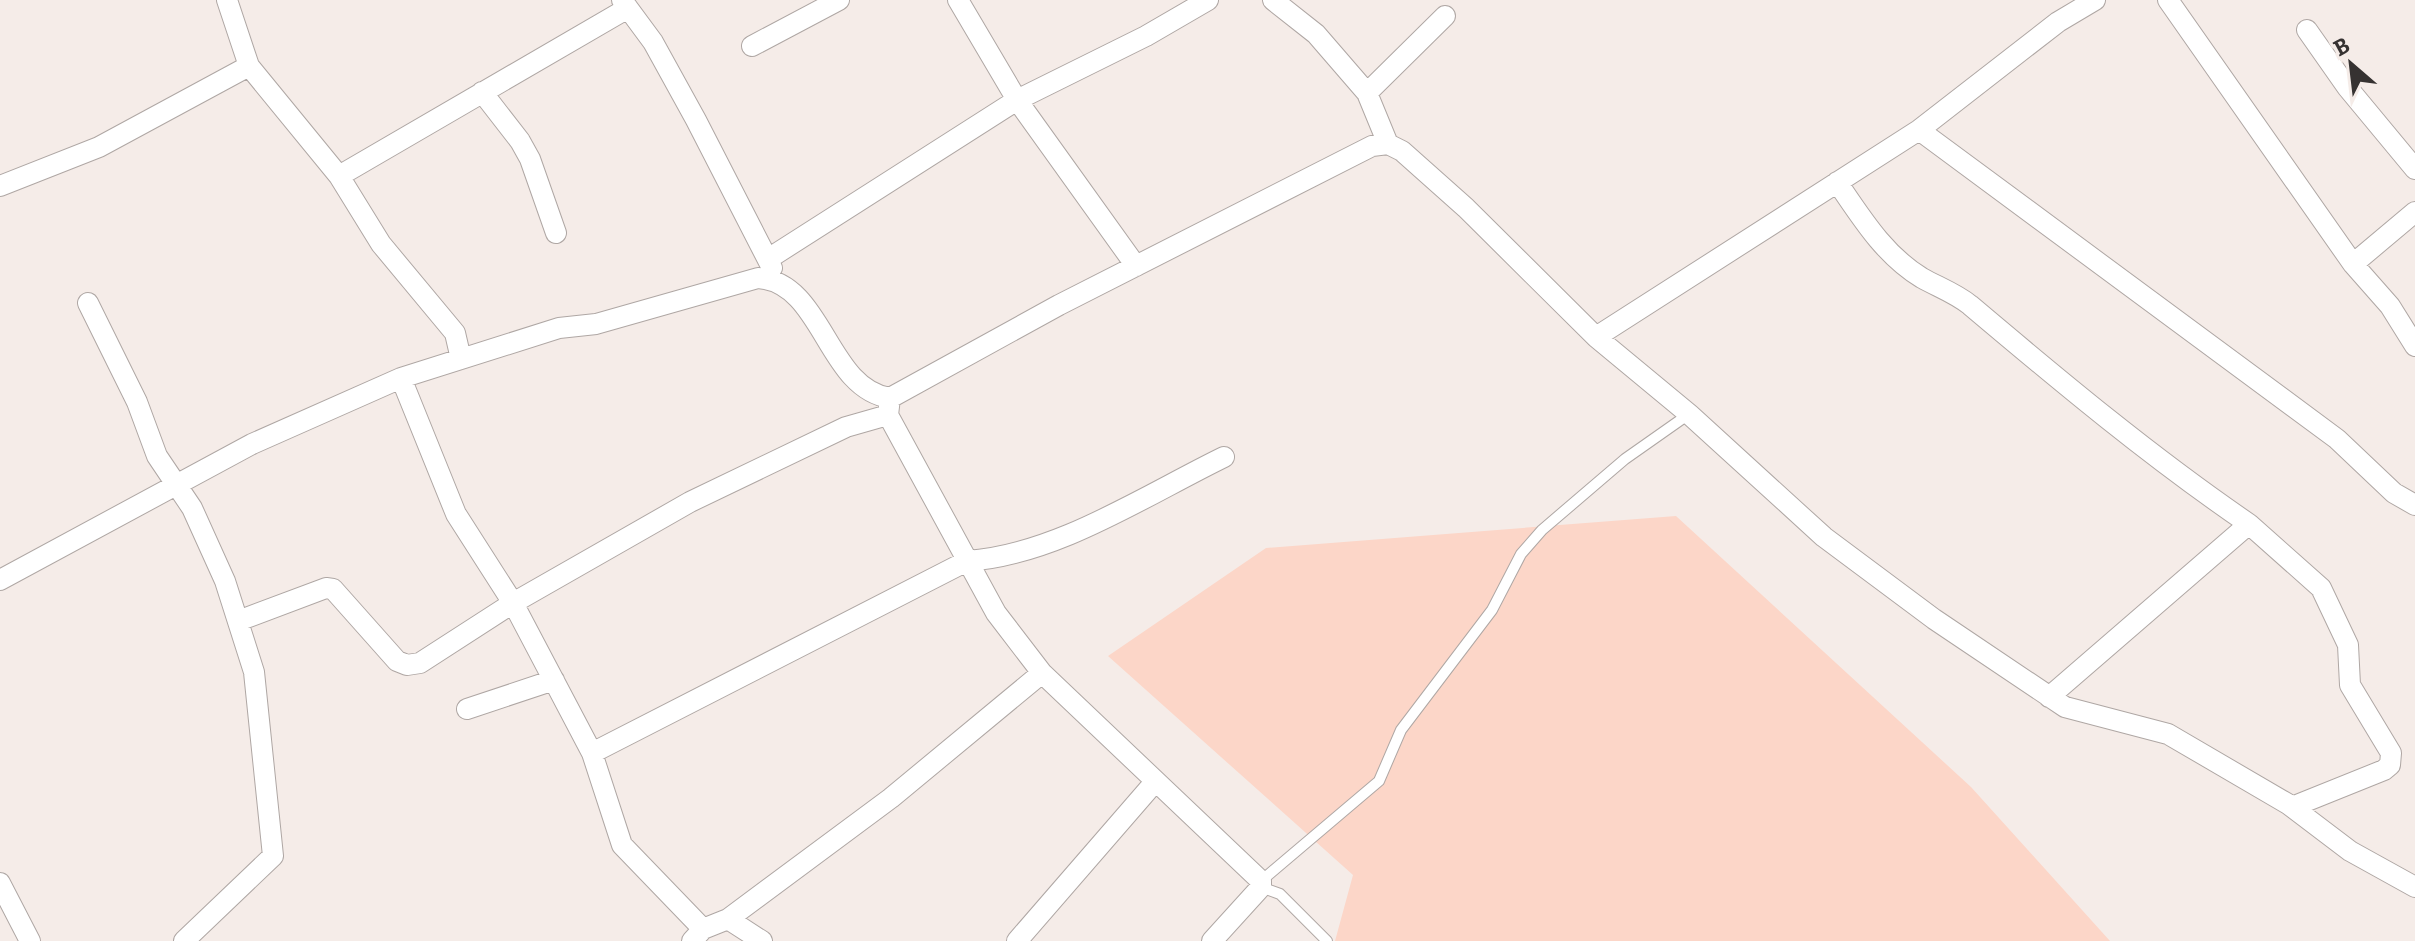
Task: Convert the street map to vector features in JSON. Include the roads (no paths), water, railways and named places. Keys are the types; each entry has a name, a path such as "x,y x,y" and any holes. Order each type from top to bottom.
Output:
{"street":[{"path":"227,0 249,66 339,176 381,244 455,333 461,359"},
{"path":"752,46 839,0"},
{"path":"958,0 1017,100 1136,266"},
{"path":"768,259 1017,100 1146,36 1208,0"},
{"path":"1273,0 1316,34 1367,93 1388,144"},
{"path":"1596,337 1919,130 2058,22 2095,0"},
{"path":"2168,0 2353,264 2390,306 2415,346"},
{"path":"339,176 625,4 653,42 689,107 776,279 797,296 856,380 889,406 996,613 1042,673 1261,884 1212,941"},
{"path":"1367,93 1445,16"},
{"path":"2307,30 2347,87 2415,169"},
{"path":"0,186 99,147 249,66"},
{"path":"482,92 530,159 556,233"},
{"path":"1919,130 2337,439 2394,493 2415,505"},
{"path":"238,621 326,588 333,589 397,661 407,665 433,656 513,603 690,502 889,406 1136,266 1372,146 1388,144 1402,151 1466,208 1596,337 1689,414 1824,537 1934,619 2065,707 2168,734 2292,807 2350,851 2415,887"},
{"path":"1837,182 1873,234 1898,260 1921,277 1961,298 2166,467 2249,524 2321,588 2348,645 2348,679 2391,753 2390,765 2292,807"},
{"path":"2353,264 2415,212"},
{"path":"0,580 252,444 401,378 559,328 596,324 758,278 776,279"},
{"path":"88,303 137,402 157,456 192,508 207,537 254,672 273,856 184,941"},
{"path":"401,378 456,514 513,603 592,753 622,845 698,935 728,919 891,798 1042,673"},
{"path":"592,753 967,561 1040,548 1224,457"},
{"path":"2049,697 2249,524"},
{"path":"467,709 554,680"},
{"path":"1017,941 1154,783"},
{"path":"0,883 30,941"},
{"path":"728,919 762,941"}],"lane":[{"path":"1327,941 1280,894 1261,884 1379,781 1401,730 1492,610 1521,554 1542,530 1625,459 1689,414"}]}
